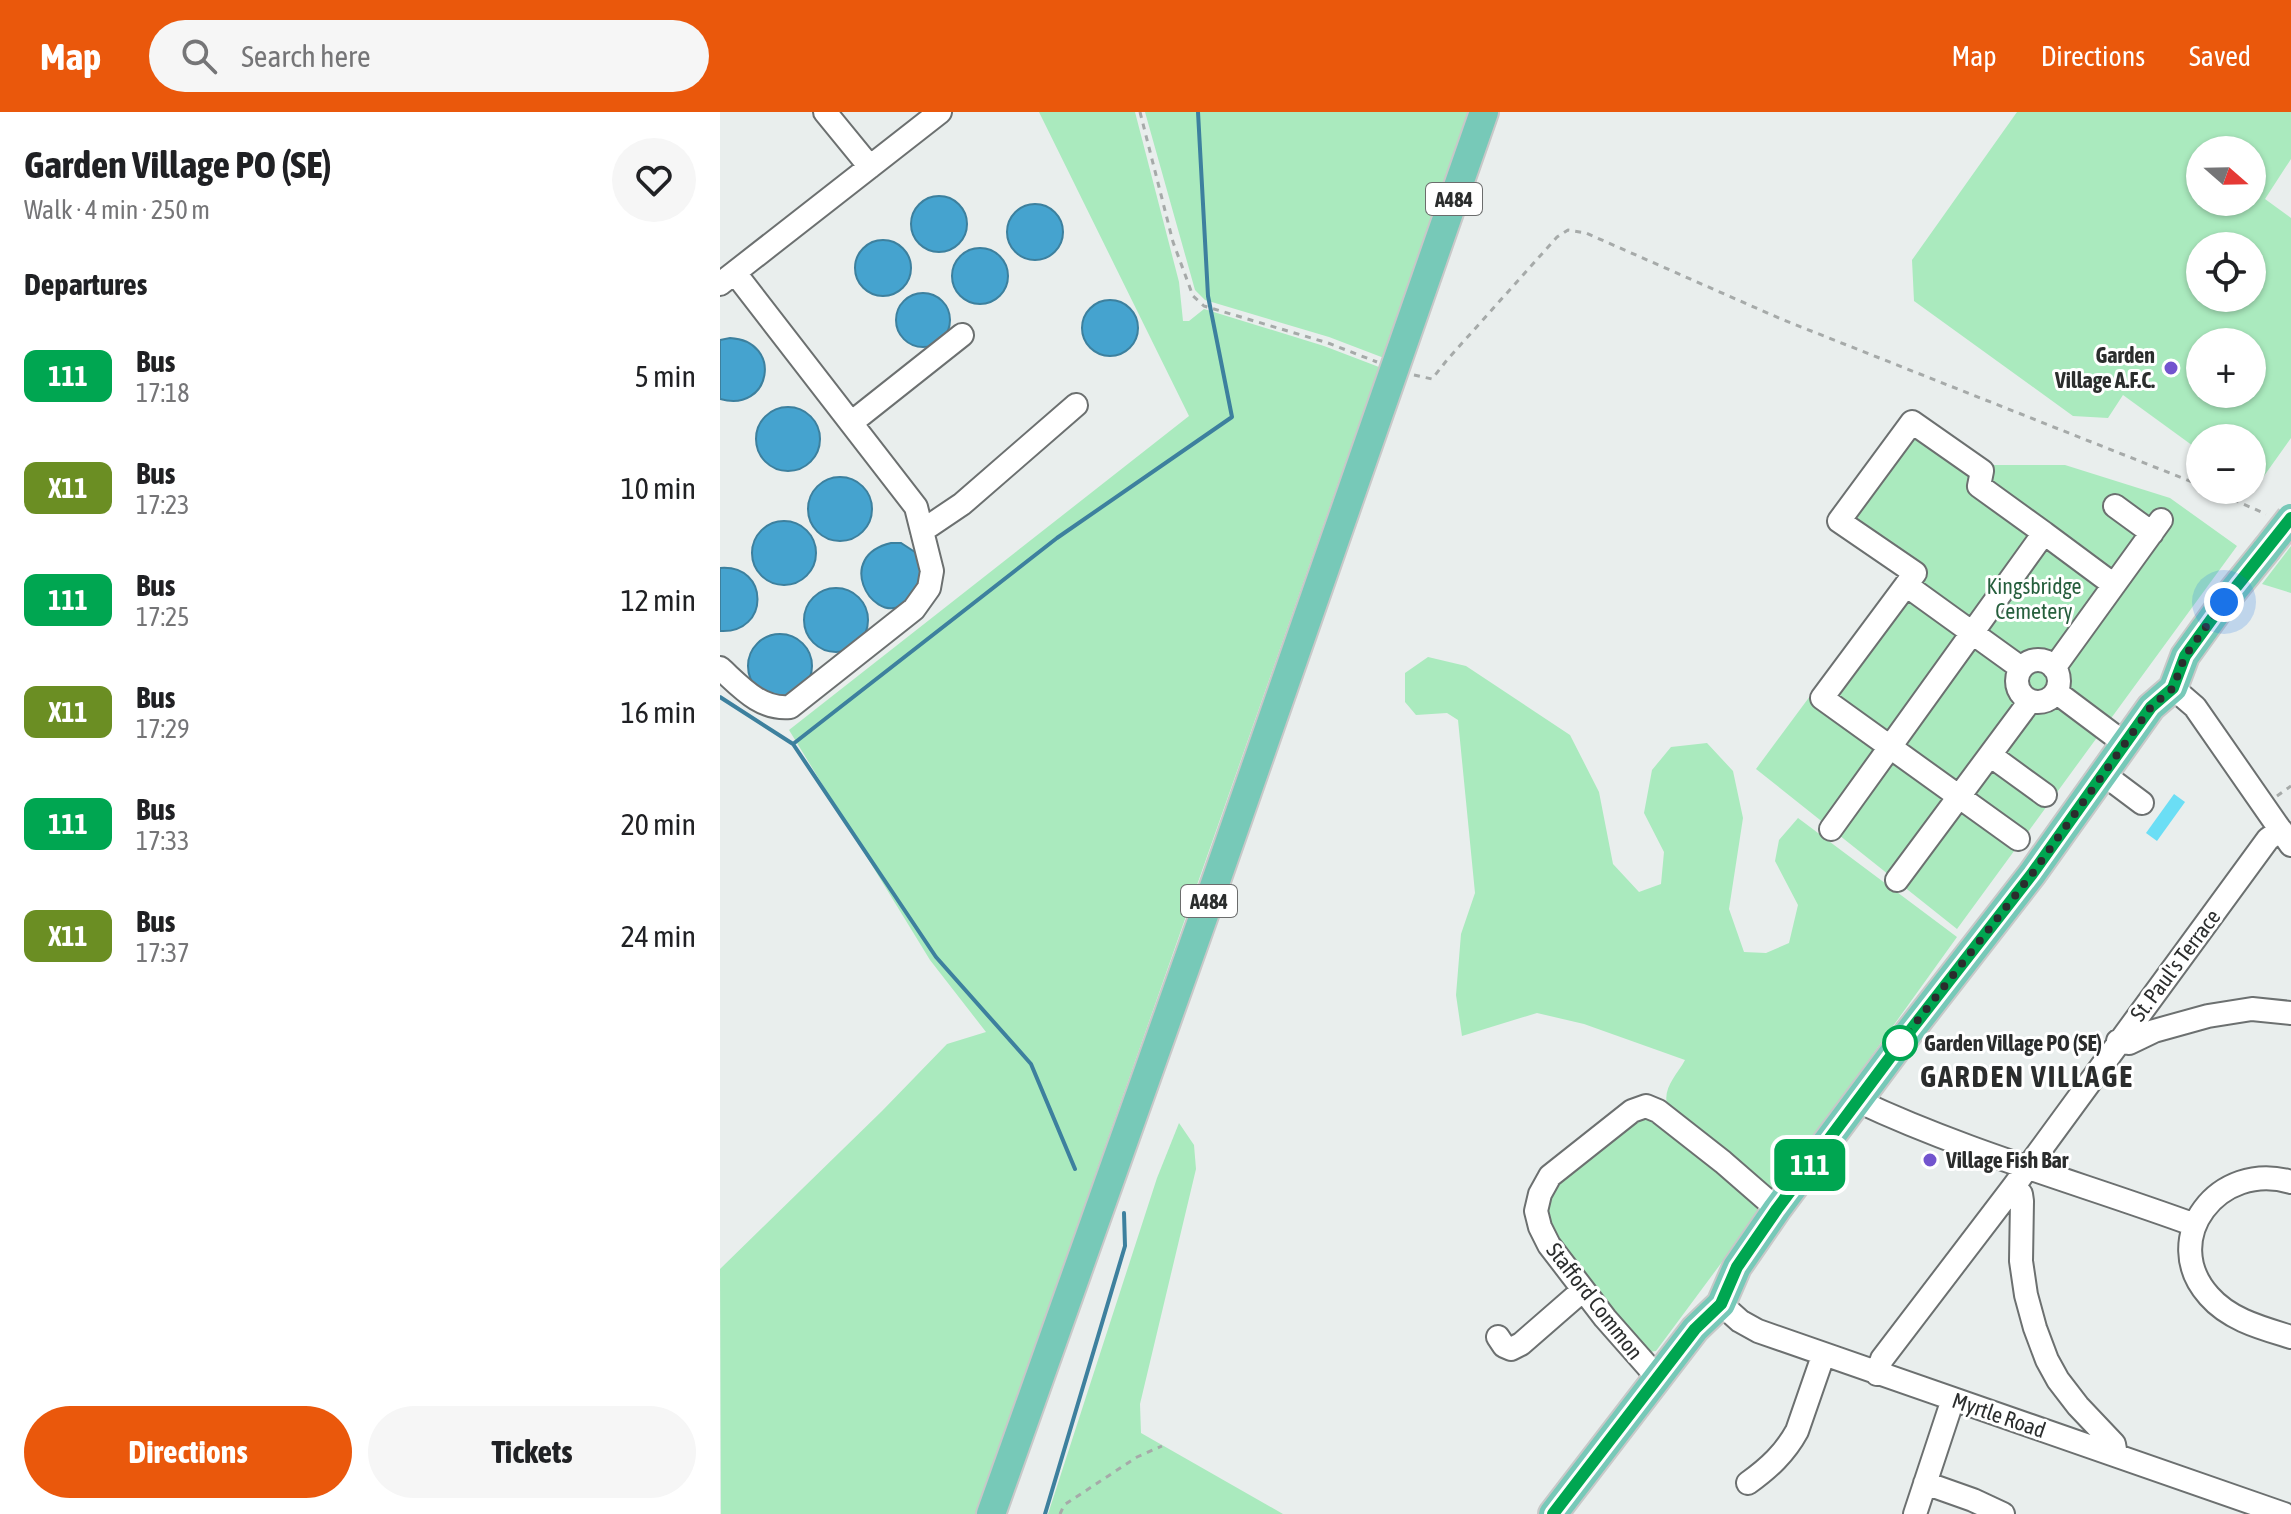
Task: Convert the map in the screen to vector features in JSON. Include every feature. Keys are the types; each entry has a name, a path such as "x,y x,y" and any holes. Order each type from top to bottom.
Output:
{"main road":[{"name":"A484","path":"991,1514 1484,112"},
{"path":"1553,1514 1695,1329 1721,1304 1737,1267 1777,1209 2032,874 2151,707 2173,688 2185,656 2266,550 2284,518"}],"street":[{"path":"825,112 870,167"},
{"path":"720,668 765,704 781,708 797,703 919,603 929,588 932,571 916,507 851,423 727,279 940,112"},
{"path":"851,423 962,335"},
{"path":"922,531 962,504 1076,405"},
{"path":"2018,839 1822,698 1915,573 1839,521 1912,422 1982,471 1979,486 2114,585"},
{"path":"2054,668 2156,526 2115,506"},
{"path":"1831,829 2044,533"},
{"path":"1906,585 2021,668"},
{"path":"2034,660 2042,660 2054,668 2059,680 2056,692 2046,701 2030,701 2024,697 2016,678 2021,668 2034,660"},
{"path":"2173,688 2195,707 2286,837"},
{"path":"2056,692 2124,743"},
{"path":"1897,880 2030,701"},
{"path":"1990,755 2045,795"},
{"path":"2102,773 2142,803"},
{"name":"St. Paul's Terrace","path":"1877,1374 1882,1359 2014,1186 2268,839 2286,837"},
{"path":"2118,1041 2129,1043 2154,1031 2208,1016 2252,1009 2291,1013"},
{"path":"1858,1101 1884,1114 2027,1167 2195,1225"},
{"name":"Stafford Common","path":"1657,1377 1605,1318 1549,1245 1536,1211 1540,1194 1550,1176 1632,1111 1646,1106 1658,1111 1723,1162 1777,1209"},
{"path":"2291,1182 2257,1178 2234,1184 2210,1200 2195,1225 2191,1255 2197,1278 2209,1297 2247,1323 2291,1337"},
{"path":"2014,1186 2021,1194 2022,1201 2021,1261 2026,1295 2047,1360 2078,1406 2114,1444 2116,1455"},
{"path":"1498,1337 1504,1346 1511,1349 1521,1344 1583,1290"},
{"name":"Myrtle Road","path":"1721,1304 1750,1328 1823,1356 2288,1514"},
{"path":"1748,1483 1769,1468 1792,1442 1823,1356"},
{"path":"1915,1514 1953,1399"},
{"path":"1925,1483 2003,1514"}],"path":[{"path":"1140,112 1173,242 1193,296 1204,306 1328,343 1378,362"},
{"path":"1414,375 1432,379 1557,237 1568,230 1586,233 1781,319 2186,479"},
{"path":"2248,504 2284,518"},
{"path":"1060,1514 1064,1505 1137,1457 1162,1446"}],"green space":[{"path":"1039,112 1135,112 1179,282 1183,321 1189,321 1204,309 1324,346 1379,367 976,1514 721,1514 720,1269 947,1044 986,1032 930,960 789,730 1189,416"},
{"path":"1145,112 1471,112 1384,358 1329,337 1205,300 1195,290"},
{"path":"2017,112 2291,112 2291,159 2266,197 2266,136 2186,136 2186,216 2266,216 2266,200 2291,218 2291,438 2266,473 2266,424 2186,424 2186,441 2123,395 2108,418 2073,416 1914,301 1912,260"},
{"name":"Kingsbridge Cemetery","path":"1910,411 1986,465 2065,465 2170,498 2237,546 1957,929 1756,769 1902,572 1831,525"},
{"path":"2291,546 2291,593 2262,584"},
{"path":"1428,657 1466,666 1570,735 1599,792 1613,864 1639,892 1661,884 1664,852 1644,813 1652,770 1671,747 1707,743 1733,771 1743,818 1729,909 1744,952 1766,953 1789,943 1798,905 1775,861 1779,840 1798,818 1957,937 1771,1196 1668,1107 1668,1088 1685,1060 1584,1024 1537,1013 1462,1036 1456,995 1461,934 1475,893 1458,720 1447,713 1416,715 1405,702 1405,673"},
{"path":"1646,1115 1765,1204 1656,1351 1649,1352 1640,1349 1558,1246 1546,1208 1550,1190 1634,1120"},
{"path":"1179,1123 1194,1145 1196,1169 1140,1404 1141,1433 1283,1514 1048,1514 1157,1178"}],"water":[{"path":"939,196 959,204 967,224 959,244 939,252 919,244 911,224 919,204"},
{"path":"1035,204 1055,212 1063,232 1055,252 1035,260 1015,252 1007,232 1015,212"},
{"path":"883,240 903,248 911,268 903,288 883,296 863,288 855,268 863,248"},
{"path":"980,248 1000,256 1008,276 1000,296 980,304 960,296 952,276 960,256"},
{"path":"923,293 934,295 942,301 948,309 948,331 942,339 934,345 923,347 912,345 904,339 898,331 896,320 898,309 904,301 912,295"},
{"path":"1110,300 1130,308 1138,328 1130,348 1110,356 1090,348 1082,328 1090,308"},
{"path":"730,338 747,342 758,351 764,363 760,387 751,396 737,401 720,399 720,340"},
{"path":"788,407 800,409 811,416 818,427 818,451 811,462 800,469 788,471 776,469 765,462 758,451 756,439 758,427 765,416 776,409"},
{"path":"840,477 852,479 863,486 870,497 870,521 863,532 852,539 840,541 828,539 817,532 810,521 808,509 810,497 817,486 828,479"},
{"path":"784,521 796,523 807,530 814,541 814,565 807,576 796,583 784,585 772,583 761,576 754,565 752,553 754,541 761,530 772,523"},
{"path":"891,543 901,543 918,554 924,584 904,604 889,608 869,596 861,573 865,560 874,550"},
{"path":"720,568 736,570 748,577 755,587 758,599 755,611 748,622 736,629 720,631"},
{"path":"836,588 859,597 868,620 859,643 836,652 813,643 804,620 813,597"},
{"path":"780,634 798,640 806,648 812,666 806,684 798,692 780,698 762,692 754,684 748,666 754,648 762,640"}],"building":[{"path":"2174,794 2185,802 2157,841 2146,833"}],"waterway":[{"path":"793,744 1057,538 1232,417 1208,296 1198,112"},
{"path":"720,697 793,744 936,957 1031,1064 1075,1169"},
{"path":"1045,1514 1125,1246 1124,1213"}],"bus line":[{"name":"111","path":"1553,1514 1695,1329 1721,1304 1737,1267 1777,1209 2032,874 2151,707 2173,688 2185,656 2291,518"}],"place":[{"name":"Garden Village A.F.C.","path":"2171,368"},
{"name":"Garden Village PO (SE)","path":"1900,1043"},
{"name":"Village Fish Bar","path":"1930,1160"}],"district":[{"name":"GARDEN VILLAGE","path":"2027,1076"}],"route":[{"path":"1900,1043 2032,874 2151,707 2173,688 2185,656 2224,602"}]}
